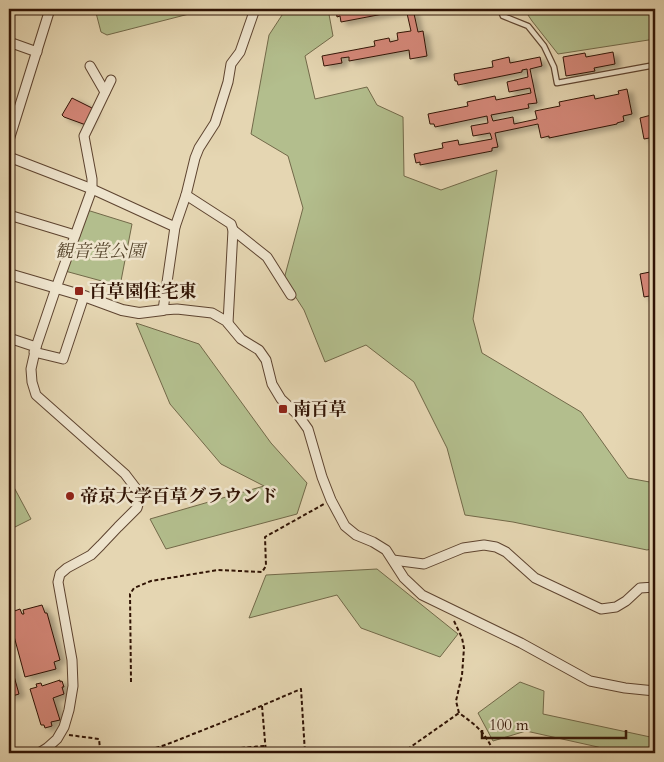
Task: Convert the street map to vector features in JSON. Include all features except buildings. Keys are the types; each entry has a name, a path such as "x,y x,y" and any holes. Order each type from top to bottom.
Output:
{"street":[{"path":"9,140 50,9"},
{"path":"163,310 175,227 199,148 215,123 228,82 231,64 240,52 255,9"},
{"path":"9,42 37,52"},
{"path":"90,66 105,92"},
{"path":"39,753 58,739 69,710 73,686 72,660 58,582 60,574 91,555 137,508 139,501 138,491 125,474 36,395 31,369 35,350 56,288 92,189 84,136 111,80"},
{"path":"9,157 92,189 175,227"},
{"path":"186,195 231,224 233,230 228,323"},
{"path":"9,215 75,235"},
{"path":"233,230 267,257 291,295"},
{"path":"9,274 84,296 122,310 139,313 177,309 212,313 226,321 241,339 259,350 266,360 272,384 281,399 298,415 308,429 322,477 331,500 345,526 356,535 386,550 404,578 422,595 521,643 590,681 625,688 655,690"},
{"path":"9,338 35,350 63,359 84,296"},
{"path":"393,560 424,564 462,548 484,545 496,547 506,552 535,578 600,609 616,607 626,601 640,588 655,588"}],"lane":[{"path":"500,9 503,16 528,26 544,46 554,67 557,83 655,65"}],"path":[{"path":"132,682 130,594 134,588 151,581 218,570 262,572 266,566 264,537 331,500"},
{"path":"444,604 462,638 464,648 462,675 456,701 459,713 474,724 486,737 494,753"},
{"path":"130,753 159,748 301,689 306,753"},
{"path":"262,706 266,753"},
{"path":"402,753 459,713"},
{"path":"60,734 99,739 100,749 108,752 125,753"},
{"path":"202,751 265,746"}],"green space":[{"path":"95,9 187,9 189,14 107,35 101,32"},
{"path":"286,9 328,9 333,36 305,56 315,99 367,87 377,105 403,117 404,176 441,190 497,170 473,319 482,353 581,412 628,478 655,483 655,548 647,550 513,522 465,515 447,448 414,382 366,345 325,362 304,310 284,279 303,208 288,156 251,134 269,35"},
{"path":"524,9 655,9 655,39 558,54"},
{"name":"観音堂公園","path":"87,210 132,224 120,286 65,271"},
{"path":"136,323 199,344 271,443 307,483 297,514 166,549 150,519 264,486 221,464 170,404"},
{"path":"9,478 31,519 9,530"},
{"path":"377,569 458,634 440,657 361,628 337,595 249,618 266,575"},
{"path":"520,682 544,691 543,714 655,738 655,753 612,753 598,747 526,731 493,741 478,713"}],"place":[{"name":"百草園住宅東","path":"79,291"},
{"name":"南百草","path":"283,409"},
{"name":"帝京大学百草グラウンド","path":"70,496"}]}
